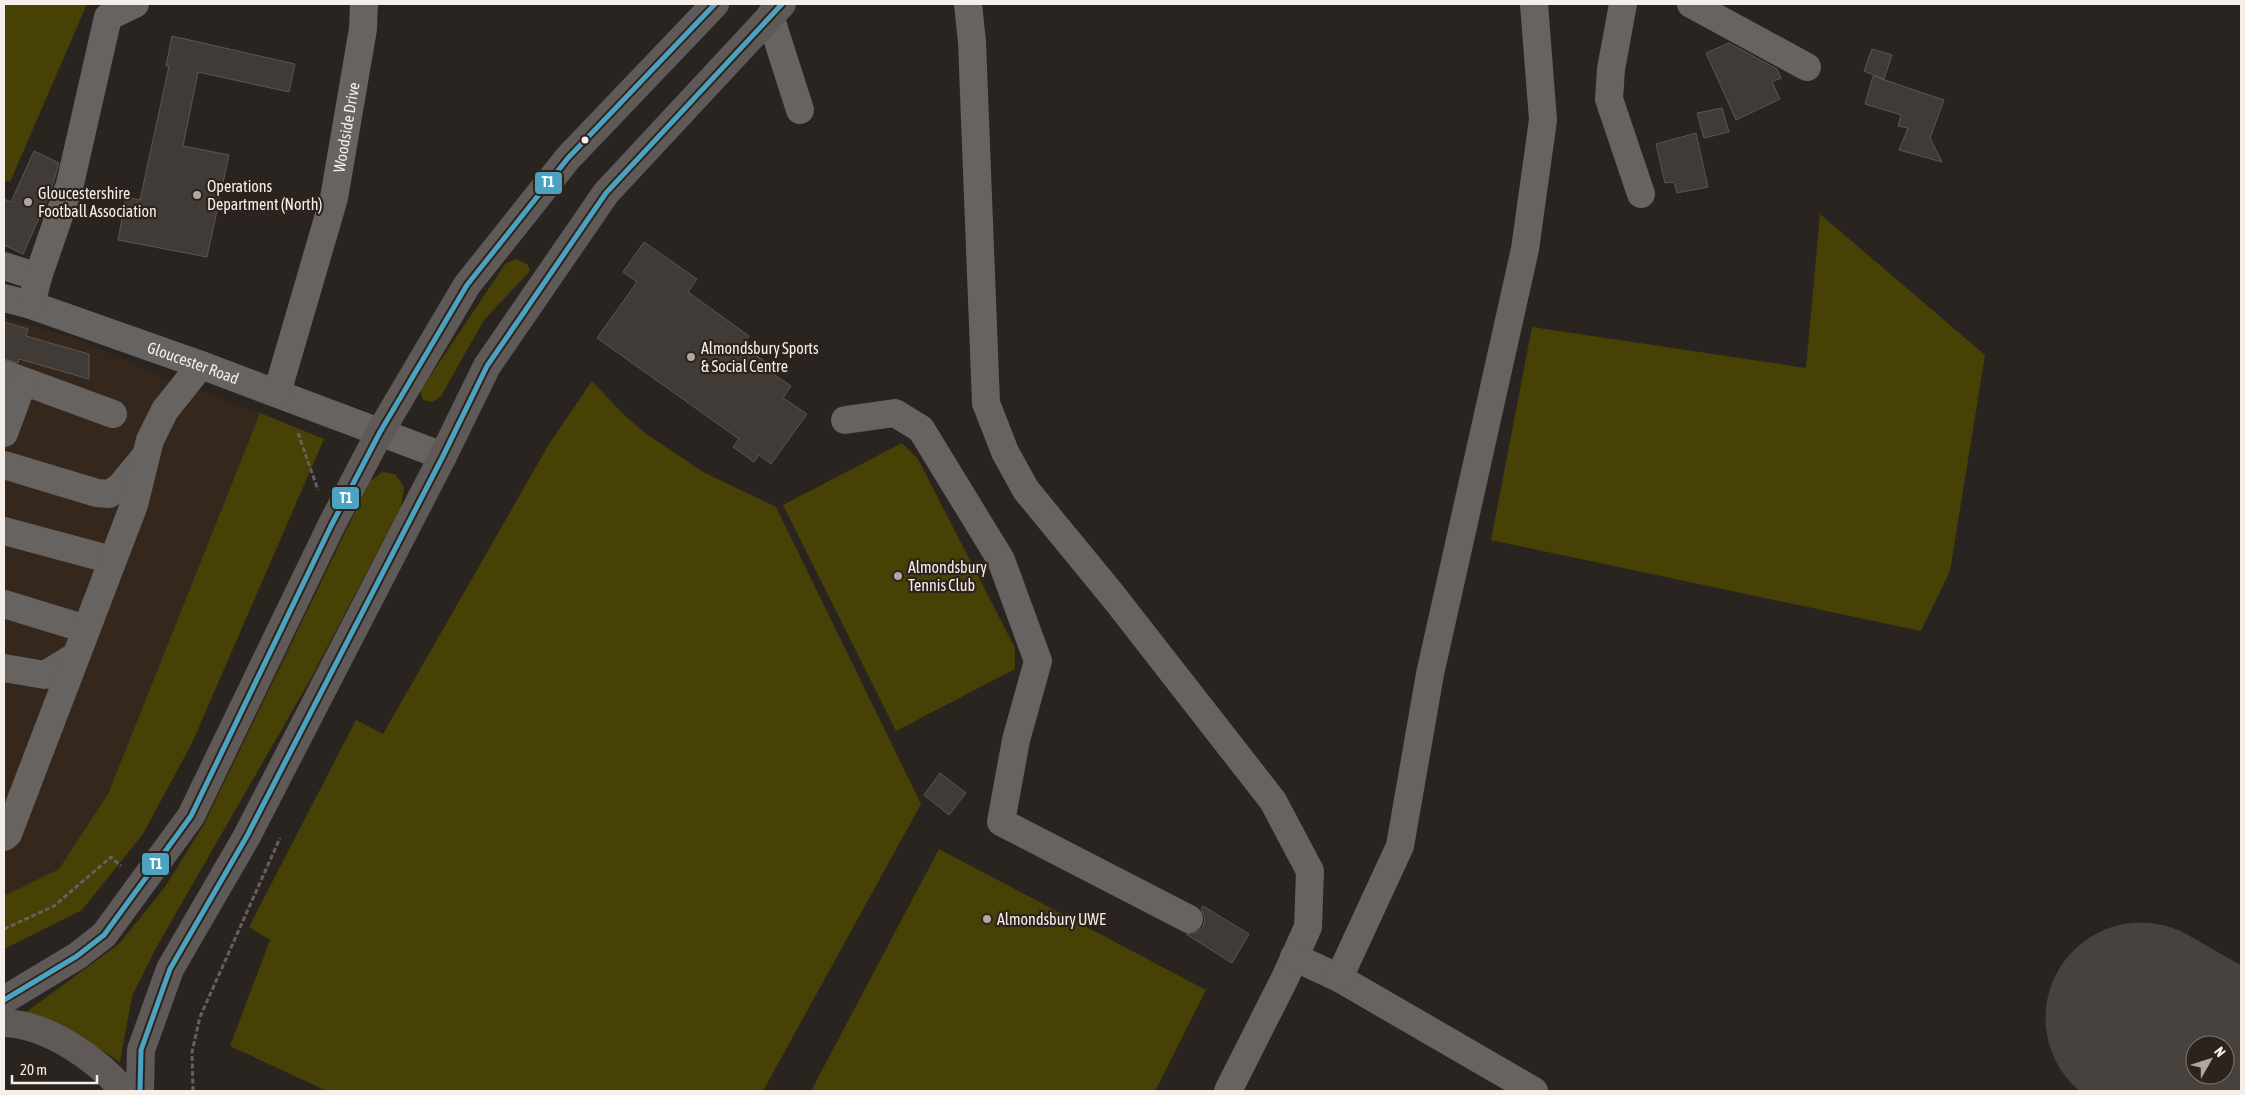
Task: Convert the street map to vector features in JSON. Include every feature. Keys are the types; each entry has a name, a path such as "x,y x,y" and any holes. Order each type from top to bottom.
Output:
{"main road":[{"path":"4,1000 77,956 104,935 191,816 331,526 380,432 467,285 568,158 715,4"},
{"path":"140,1091 141,1050 170,969 247,836 444,456 487,366 606,193 776,10"},
{"path":"4,1023 17,1023 59,1039 90,1059 124,1091"}],"street":[{"path":"31,305 38,277 70,184 108,17 134,4"},
{"name":"Woodside Drive","path":"281,395 334,198 363,29 364,4"},
{"path":"968,4 972,42 986,403 1005,452 1026,490 1113,596 1273,802 1310,871 1308,927 1228,1091"},
{"path":"1339,978 1400,846 1430,674 1525,249 1543,120 1534,4"},
{"path":"1623,4 1611,69 1610,99 1641,194"},
{"path":"1691,4 1807,67"},
{"path":"776,10 800,110"},
{"path":"4,266 38,277"},
{"name":"Gloucester Road","path":"4,298 31,305 201,365 444,456"},
{"path":"5,837 76,656 138,490 150,440 165,410 201,365"},
{"path":"4,429 13,378 113,414"},
{"path":"845,420 895,413 921,429 1001,560 1038,661 1016,740 1001,822 1189,919"},
{"path":"4,465 96,493 109,494 120,486 145,456"},
{"path":"4,531 112,560"},
{"path":"4,604 86,629"},
{"path":"4,668 45,675 76,656"},
{"path":"1294,957 1339,978 1534,1091"}],"path":[{"path":"281,395 331,526"},
{"path":"193,1091 192,1052 200,1018 283,831"},
{"path":"4,929 54,906 111,857 141,884"}],"shaded area":[{"path":"4,4 87,4 10,182 4,180"},
{"path":"1820,214 1985,355 1950,571 1921,631 1491,540 1532,327 1806,368"},
{"path":"517,259 528,265 530,271 484,320 441,396 433,402 423,400 420,391 506,263"},
{"path":"4,317 80,340 162,377 260,413 108,794 59,869 4,896"},
{"path":"592,381 623,414 645,433 703,472 776,507 921,804 763,1091 327,1091 230,1046 270,940 249,927 356,720 383,734 549,444"},
{"path":"260,413 324,439 192,743 143,834 82,910 4,949 4,896 59,869 108,794"},
{"name":"Almondsbury Tennis Club","path":"902,443 918,459 1015,648 1015,669 896,731 783,505"},
{"path":"382,472 395,474 404,487 401,507 310,680 156,948 132,996 120,1062 86,1040 26,1012 119,944 165,887 204,824 370,481"},
{"name":"Almondsbury UWE","path":"939,849 1206,990 1155,1091 811,1091"}],"building":[{"path":"172,36 295,64 289,92 198,72 183,146 229,155 207,257 118,240 126,197 140,200 169,66 166,66"},
{"path":"1729,43 1777,69 1781,78 1772,82 1780,99 1736,120 1706,53"},
{"path":"1872,49 1892,55 1884,79 1864,71"},
{"path":"1873,76 1944,100 1930,138 1942,162 1899,150 1908,128 1898,126 1901,115 1865,104"},
{"path":"1722,108 1729,132 1704,138 1697,113"},
{"path":"1696,133 1708,187 1677,193 1674,182 1665,183 1656,144"},
{"name":"Gloucestershire Football Association","path":"34,151 59,163 50,194 23,254 4,245 4,199 11,202"},
{"name":"Almondsbury Sports & Social Centre","path":"644,242 697,279 688,292 749,336 742,345 775,369 772,373 791,386 783,398 807,414 771,464 759,455 754,462 733,447 739,439 597,338 637,282 623,272"},
{"path":"4,322 28,329 26,336 89,354 89,379 19,359 18,363 4,359"},
{"path":"940,773 966,793 949,815 924,795"},
{"path":"1203,906 1249,934 1232,963 1186,934 1197,932 1203,927 1205,918 1201,909"}],"runway":[{"path":"2141,1018 2185,1043"}],"transit line":[{"name":"T1","path":"4,1000 77,956 104,935 191,816 331,526 380,432 467,285 568,158 715,4"},
{"name":"T1","path":"140,1091 141,1050 170,969 247,836 443,456 487,366 606,193 782,4"}],"place":[{"name":"Operations Department (North)","path":"197,195"},
{"name":"Gloucestershire Football Association","path":"28,202"},
{"name":"Almondsbury Sports & Social Centre","path":"691,357"},
{"name":"Almondsbury Tennis Club","path":"898,576"},
{"name":"Almondsbury UWE","path":"987,919"}]}
